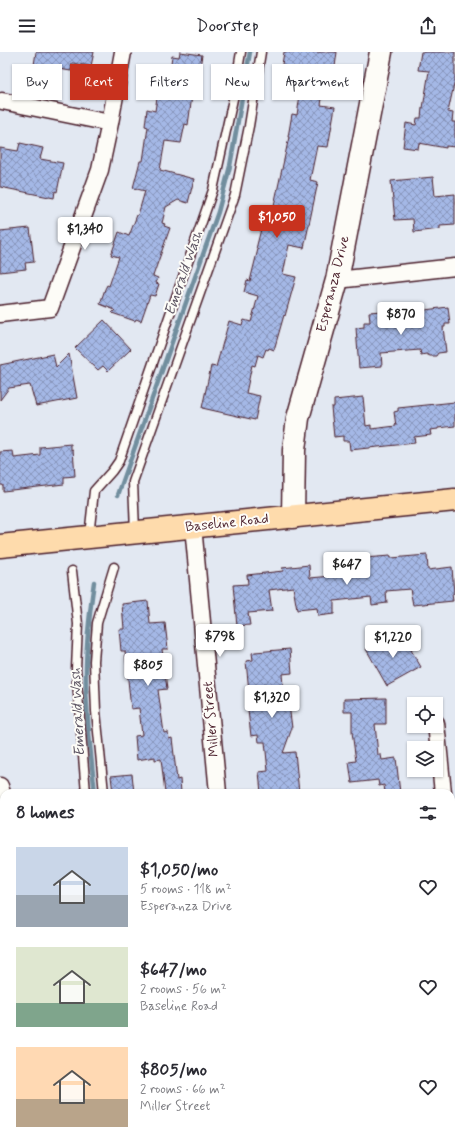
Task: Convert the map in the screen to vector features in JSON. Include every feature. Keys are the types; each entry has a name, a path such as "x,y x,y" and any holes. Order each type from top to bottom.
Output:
{"main road":[{"name":"Esperanza Drive","path":"293,516 294,450 298,418 336,280 381,52"},
{"name":"Baseline Road","path":"0,546 455,500"}],"street":[{"path":"0,314 50,308 100,170 123,52"},
{"path":"2,101 110,123"},
{"path":"336,280 455,267"},
{"name":"Miller Street","path":"193,526 218,789"},
{"path":"437,733 443,789"}],"lane":[{"path":"89,537 94,491 119,461 213,190 233,99 240,52"},
{"path":"135,532 133,482 235,195 249,126 261,52"},
{"path":"104,789 96,711 94,660 97,622 114,567"},
{"path":"72,571 78,624 76,669 86,789"}],"building":[{"path":"36,52 94,52 91,64 72,63 70,64 70,71 62,70 62,64 34,64"},
{"path":"180,52 202,55 200,64 171,64 172,56 179,57"},
{"path":"284,52 337,52 335,64 282,64"},
{"path":"421,52 455,52 455,80 448,112 453,113 452,122 455,122 455,147 446,146 446,148 419,143 418,149 403,147 406,123 416,125 417,118 421,118 423,108 429,71 418,70"},
{"path":"157,100 191,100 188,125 185,124 181,143 165,141 160,170 194,179 188,203 178,200 166,207 162,223 165,224 164,226 170,228 153,276 158,278 156,283 159,284 155,296 150,295 141,321 136,319 135,321 112,313 115,310 100,304 107,285 109,286 119,257 111,255 119,232 129,236 138,215 145,191 133,188 140,161 143,161 148,127 145,126 147,109 155,111"},
{"path":"299,100 322,100 321,105 335,107 328,147 317,146 310,180 318,182 304,248 289,245 283,274 296,277 285,316 284,315 274,350 269,348 268,350 266,349 263,357 258,355 255,366 252,365 246,393 260,396 255,420 202,408 211,366 216,367 229,321 242,325 244,320 251,322 258,296 244,292 247,280 250,281 262,225 269,209 273,210 289,137 292,114 297,115"},
{"path":"20,143 43,148 40,159 63,163 57,192 55,191 54,198 0,187 0,148 18,151"},
{"path":"433,177 435,196 455,194 455,225 440,226 440,229 414,232 413,219 395,220 391,181"},
{"path":"30,228 34,262 25,263 26,269 0,272 0,231"},
{"path":"448,307 450,324 445,324 445,327 443,327 446,352 438,353 436,356 426,354 421,355 420,350 381,353 382,366 359,368 356,328 364,327 364,322 370,322 369,312 394,310 395,321 424,318 425,310"},
{"path":"104,320 131,349 108,371 103,366 98,370 75,348"},
{"path":"53,354 56,367 69,354 77,398 36,406 30,385 9,388 0,400 0,365"},
{"path":"363,397 366,426 371,425 371,429 396,426 394,412 398,411 398,408 455,402 455,426 430,430 431,435 414,437 415,443 350,450 349,441 343,441 343,436 334,437 331,407 334,407 334,400"},
{"path":"71,444 71,450 73,449 75,476 64,477 64,484 3,491 3,485 0,485 0,452 13,451 14,458 40,455 40,447"},
{"path":"427,555 428,570 452,567 454,594 452,594 453,601 413,605 410,589 386,591 387,603 372,605 371,597 334,601 334,614 318,616 317,608 297,610 293,587 269,590 272,611 248,613 250,625 237,626 233,585 248,584 247,575 283,571 282,568 309,565 310,578 343,575 342,566 365,563 364,558 390,556 391,558"},
{"path":"148,601 150,624 165,623 168,649 162,649 167,689 158,690 164,733 168,732 169,739 172,738 177,780 180,779 181,789 165,789 161,759 155,760 155,757 137,760 135,736 142,735 139,708 131,709 125,651 121,651 119,629 124,629 122,604"},
{"path":"391,635 395,642 397,641 399,644 407,639 413,649 411,650 421,667 387,686 366,649"},
{"path":"290,649 292,673 282,674 284,697 288,697 292,728 283,753 295,752 299,789 261,789 259,772 268,771 265,742 259,742 258,735 251,736 247,702 250,702 246,661 253,660 252,653"},
{"path":"386,698 386,724 375,724 378,755 381,755 382,760 396,758 400,789 384,789 384,785 379,786 378,780 352,783 349,762 356,761 352,732 352,712 344,712 344,699"},
{"path":"132,774 134,789 113,789 111,776"}],"waterway":[{"name":"Emerald Wash","path":"118,495 218,212 230,166 250,52"},
{"name":"Emerald Wash","path":"94,582 90,608 86,673 88,726 95,789"}]}
